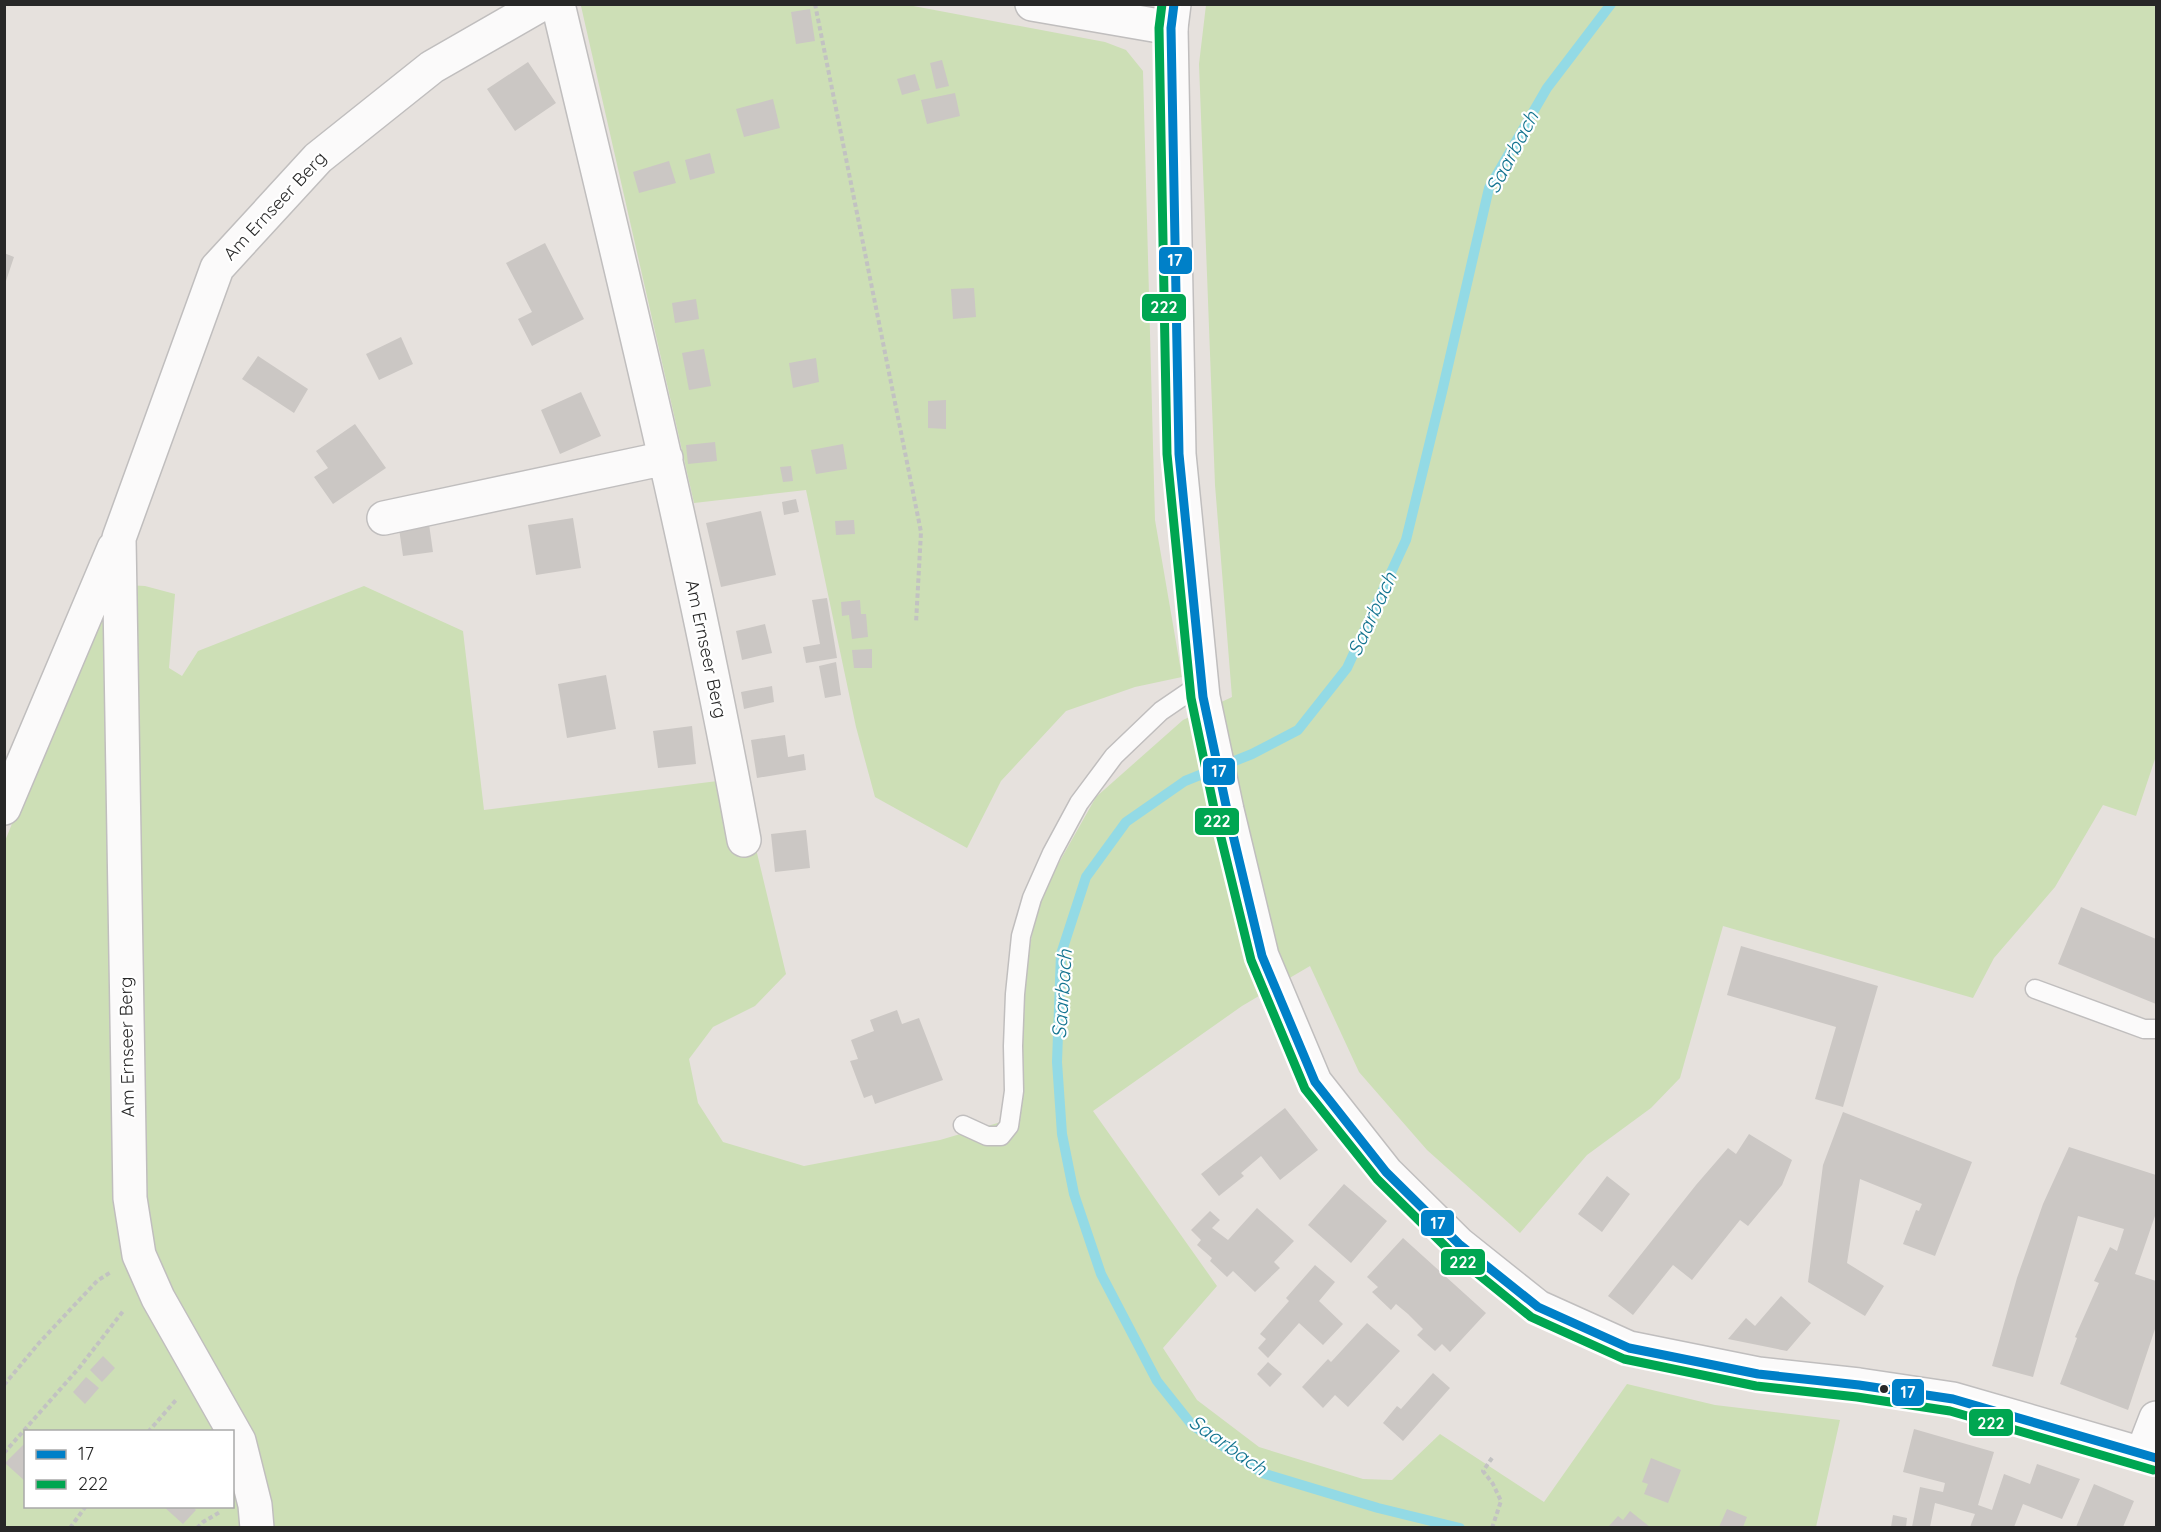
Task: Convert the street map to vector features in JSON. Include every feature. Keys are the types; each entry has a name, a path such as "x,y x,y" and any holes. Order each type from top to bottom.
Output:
{"street":[{"name":"Am Ernseer Berg","path":"4,808 119,538 217,268 318,158 432,67 542,4"},
{"name":"Am Ernseer Berg","path":"558,4 666,458 729,753 744,840"},
{"path":"1032,4 1173,16 1179,454 1202,690 1227,810 1262,956 1315,1082 1386,1172 1459,1244 1538,1307 1629,1348 1758,1374 1859,1385 1953,1399 2149,1456 2157,1418"},
{"path":"384,518 666,458"},
{"name":"Am Ernseer Berg","path":"119,538 130,1198 144,1267 158,1298 233,1430"},
{"name":"Am Ernseer Berg","path":"234,1432 239,1441 255,1505 257,1527"}],"lane":[{"path":"963,1125 987,1136 1000,1136 1009,1126 1014,1091 1015,994 1021,936 1032,898 1074,813 1114,756 1161,711 1202,690"},
{"path":"2035,989 2144,1029 2157,1029"}],"path":[{"path":"815,4 921,532 916,623"},
{"path":"4,1385 39,1343 97,1281 144,1267"},
{"path":"24,1430 79,1368 144,1267"},
{"path":"4,1453 24,1430"},
{"path":"1492,1458 1483,1470 1502,1501 1492,1527"},
{"path":"70,1527 84,1508"}],"green space":[{"path":"586,4 908,5 1105,42 1126,50 1143,71 1155,520 1182,677 1135,687 1066,711 1001,781 967,848 875,797 856,727 806,490 694,503 581,6"},
{"path":"1206,5 2156,5 2156,756 2136,816 2103,805 2055,887 1994,958 1973,998 1723,926 1680,1078 1651,1108 1587,1155 1520,1233 1427,1150 1359,1072 1310,966 1242,1006 1093,1111 1217,1286 1163,1348 1197,1400 1259,1447 1363,1479 1392,1480 1440,1434 1544,1502 1627,1384 1715,1405 1840,1420 1816,1527 5,1528 5,841 109,584 145,586 175,594 169,668 182,676 198,651 364,586 463,631 484,810 742,778 756,849 786,974 755,1006 713,1027 689,1059 698,1103 723,1142 804,1166 940,1140 1021,1116 1021,993 1039,898 1096,797 1183,720 1232,697 1215,485 1199,64"}],"building":[{"path":"810,9 815,41 796,44 791,12"},
{"path":"942,60 949,86 936,89 930,63"},
{"path":"528,62 556,103 515,131 487,89"},
{"path":"915,74 920,90 902,95 897,79"},
{"path":"955,93 960,116 927,124 921,100"},
{"path":"773,99 780,128 744,137 736,109"},
{"path":"710,153 715,173 690,180 685,160"},
{"path":"669,161 676,183 639,193 633,172"},
{"path":"545,243 584,319 532,346 518,319 532,312 506,263"},
{"path":"4,253 14,257 5,284 4,284"},
{"path":"974,288 976,317 953,319 951,289"},
{"path":"696,299 699,319 675,323 672,303"},
{"path":"401,337 413,364 379,380 366,354"},
{"path":"704,349 711,386 689,390 682,353"},
{"path":"258,356 308,389 294,413 242,379"},
{"path":"816,358 819,382 793,388 789,363"},
{"path":"581,392 601,436 560,454 541,410"},
{"path":"946,400 946,429 928,428 928,401"},
{"path":"355,424 386,468 333,504 314,477 328,468 316,451"},
{"path":"715,442 717,461 688,464 686,445"},
{"path":"843,444 847,469 816,474 811,450"},
{"path":"791,466 793,481 783,482 780,467"},
{"path":"796,499 799,512 784,515 782,502"},
{"path":"761,511 776,575 721,587 706,523"},
{"path":"428,517 433,552 403,556 398,522"},
{"path":"573,518 581,568 536,575 528,525"},
{"path":"854,520 855,534 836,535 835,521"},
{"path":"827,598 837,658 806,663 803,647 820,644 812,600"},
{"path":"860,600 861,614 866,614 868,637 852,639 849,615 842,616 841,602"},
{"path":"765,624 772,653 742,660 736,631"},
{"path":"872,649 872,668 854,668 852,650"},
{"path":"836,662 841,695 825,698 819,666"},
{"path":"606,675 616,729 567,738 558,684"},
{"path":"772,686 774,702 744,709 741,692"},
{"path":"692,726 696,764 658,768 653,731"},
{"path":"785,735 788,757 804,754 806,770 757,778 751,740"},
{"path":"806,830 810,868 775,872 771,834"},
{"path":"2081,907 2156,939 2156,1004 2058,964"},
{"path":"1741,946 1878,986 1843,1107 1815,1099 1836,1027 1727,995"},
{"path":"897,1010 902,1024 919,1018 943,1080 875,1104 872,1095 864,1098 850,1061 858,1059 851,1040 874,1031 870,1020"},
{"path":"1285,1108 1318,1150 1280,1180 1261,1156 1241,1173 1244,1176 1219,1196 1201,1174"},
{"path":"1843,1112 1972,1162 1935,1256 1903,1244 1916,1210 1919,1211 1922,1204 1860,1179 1847,1263 1884,1286 1865,1316 1808,1282 1823,1165"},
{"path":"1749,1134 1792,1160 1782,1185 1748,1226 1740,1220 1692,1280 1673,1265 1633,1315 1608,1296 1728,1148 1736,1154"},
{"path":"2069,1147 2156,1175 2156,1213 2135,1274 2156,1281 2156,1326 2128,1410 2060,1384 2077,1338 2075,1337 2099,1283 2094,1281 2110,1247 2117,1251 2124,1229 2078,1216 2033,1377 1992,1366 2017,1278 2043,1204"},
{"path":"1607,1176 1630,1194 1602,1232 1578,1214"},
{"path":"1344,1184 1387,1221 1351,1263 1308,1225"},
{"path":"1257,1208 1294,1241 1274,1262 1280,1268 1255,1292 1233,1271 1227,1277 1210,1261 1212,1258 1197,1245 1201,1240 1191,1230 1210,1211 1220,1220 1212,1228 1228,1240"},
{"path":"1403,1238 1486,1313 1450,1352 1442,1344 1435,1351 1417,1335 1423,1329 1408,1314 1396,1304 1391,1310 1372,1292 1378,1287 1367,1277"},
{"path":"1315,1265 1335,1282 1319,1301 1343,1324 1323,1345 1299,1323 1268,1358 1258,1348 1266,1339 1260,1334 1289,1301 1286,1298"},
{"path":"1781,1296 1811,1323 1787,1351 1728,1339 1746,1318 1755,1326"},
{"path":"1367,1323 1400,1351 1348,1407 1335,1395 1323,1408 1302,1387 1328,1359 1331,1362"},
{"path":"103,1356 115,1368 102,1382 90,1370"},
{"path":"1268,1362 1282,1374 1270,1387 1257,1374"},
{"path":"1433,1373 1450,1388 1403,1441 1383,1423 1397,1406 1401,1409"},
{"path":"86,1377 99,1388 85,1404 73,1392"},
{"path":"1914,1429 1994,1452 1978,1505 1992,1510 2004,1474 2030,1484 2037,1464 2080,1479 2062,1519 2023,1504 2014,1527 1970,1527 1975,1514 1935,1503 1930,1527 1912,1527 1920,1487 1943,1492 1945,1483 1903,1472"},
{"path":"24,1444 24,1480 5,1463"},
{"path":"1651,1458 1681,1470 1668,1503 1644,1494 1648,1484 1642,1482"},
{"path":"2094,1484 2134,1501 2123,1527 2076,1527"},
{"path":"165,1508 194,1508 196,1510 183,1524"},
{"path":"1727,1509 1747,1517 1743,1527 1719,1527"},
{"path":"1630,1511 1650,1527 1608,1527 1618,1516 1623,1520"},
{"path":"1893,1515 1907,1518 1906,1527 1891,1527"}],"waterway":[{"name":"Saarbach","path":"1460,1528 1378,1508 1262,1473 1192,1425 1157,1381 1101,1274 1074,1194 1062,1134 1057,1062 1061,954 1086,877 1126,822 1185,781 1252,754 1298,730 1347,668 1406,540 1489,188 1547,88 1611,4"}],"transit line":[{"name":"222","path":"1162,4 1159,28 1167,454 1191,698 1215,813 1251,960 1305,1089 1377,1179 1452,1253 1531,1317 1624,1359 1756,1386 1857,1397 1950,1411 2153,1470"},
{"name":"17","path":"1174,4 1171,28 1179,454 1203,697 1262,956 1315,1082 1386,1172 1459,1244 1538,1307 1629,1348 1758,1374 1859,1385 1953,1399 2156,1458"}]}
